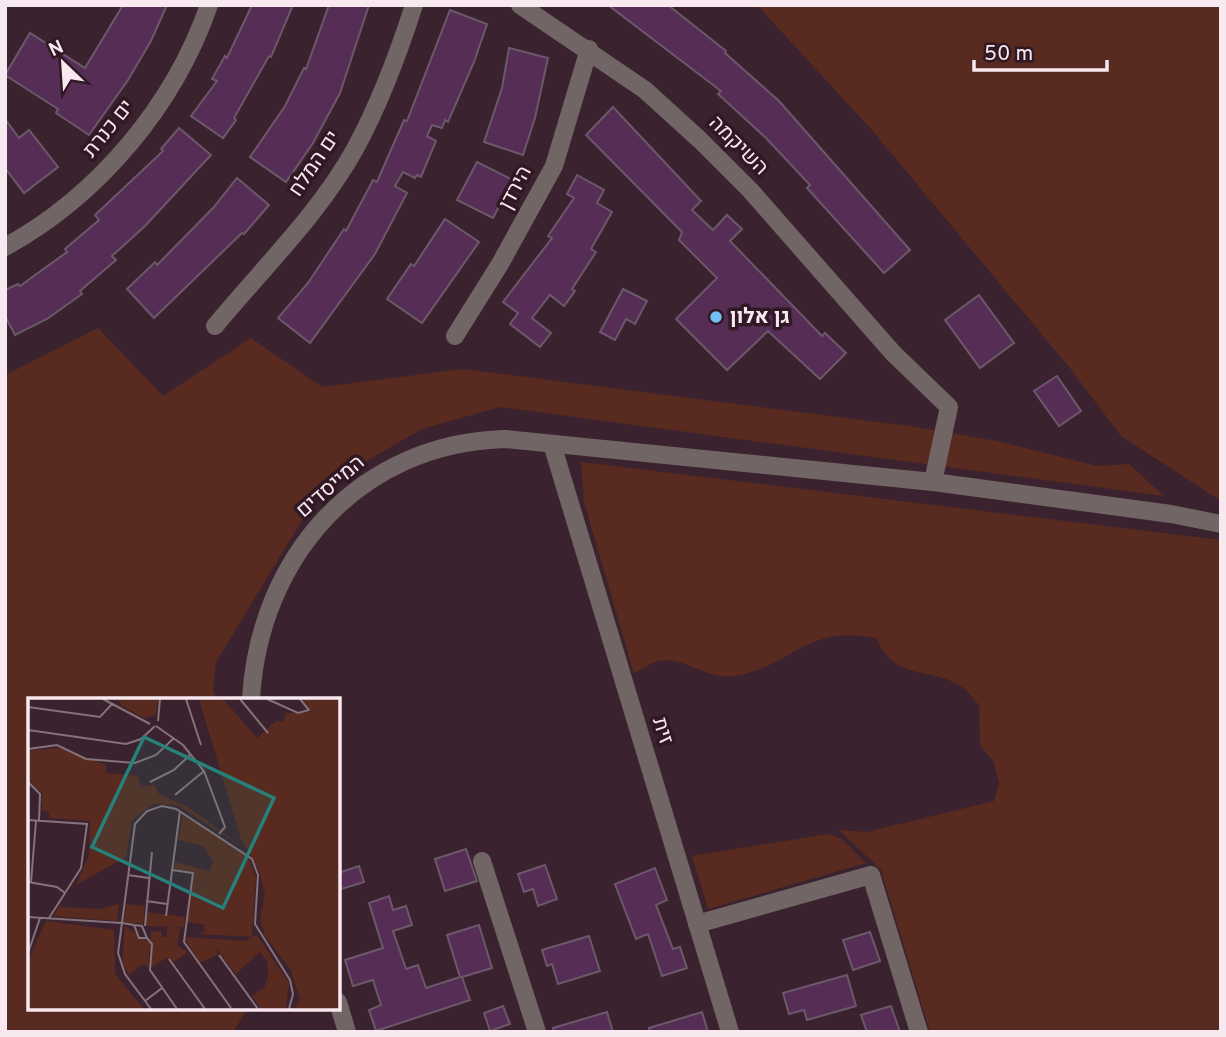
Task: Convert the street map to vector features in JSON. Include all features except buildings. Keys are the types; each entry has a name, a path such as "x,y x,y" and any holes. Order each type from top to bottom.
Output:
{"street":[{"name":"ים כנרת","path":"5,247 70,204 106,171 164,96 190,51 209,5"},
{"name":"ים המלח","path":"215,326 328,189 354,151 379,103 414,5"},
{"name":"השיקמה","path":"520,5 589,49 645,90 701,140 750,190 893,353 949,407 933,482"},
{"name":"הירדן","path":"455,336 500,264 554,166 589,49"},
{"name":"המייסדים","path":"251,698 259,633 276,594 308,537 357,489 393,466 457,444 506,439 933,482 1171,514 1221,524"},
{"name":"זית","path":"552,444 730,1032"},
{"path":"482,861 537,1032"},
{"path":"698,924 871,875 919,1032"},
{"path":"340,1008 348,1032"}],"shaded area":[{"path":"757,5 1221,5 1221,501 1121,436 1069,367 871,129"},
{"path":"98,328 163,396 251,338 322,387 462,369 909,426 997,441 1097,466 1129,464 1164,496 500,407 422,429 323,486 216,662 213,688 216,698 28,698 28,1009 248,1009 233,1032 5,1032 5,375"},
{"path":"581,462 1221,540 1221,1032 930,1032 881,870 839,830 867,832 994,801 999,783 993,761 980,745 979,705 959,685 902,667 884,652 876,638 852,635 815,641 772,664 735,676 716,675 668,660 655,662 634,673 584,502"},
{"path":"828,834 842,839 866,863 708,909 692,856"}],"place":[{"name":"גן אלון","path":"716,317"}]}
